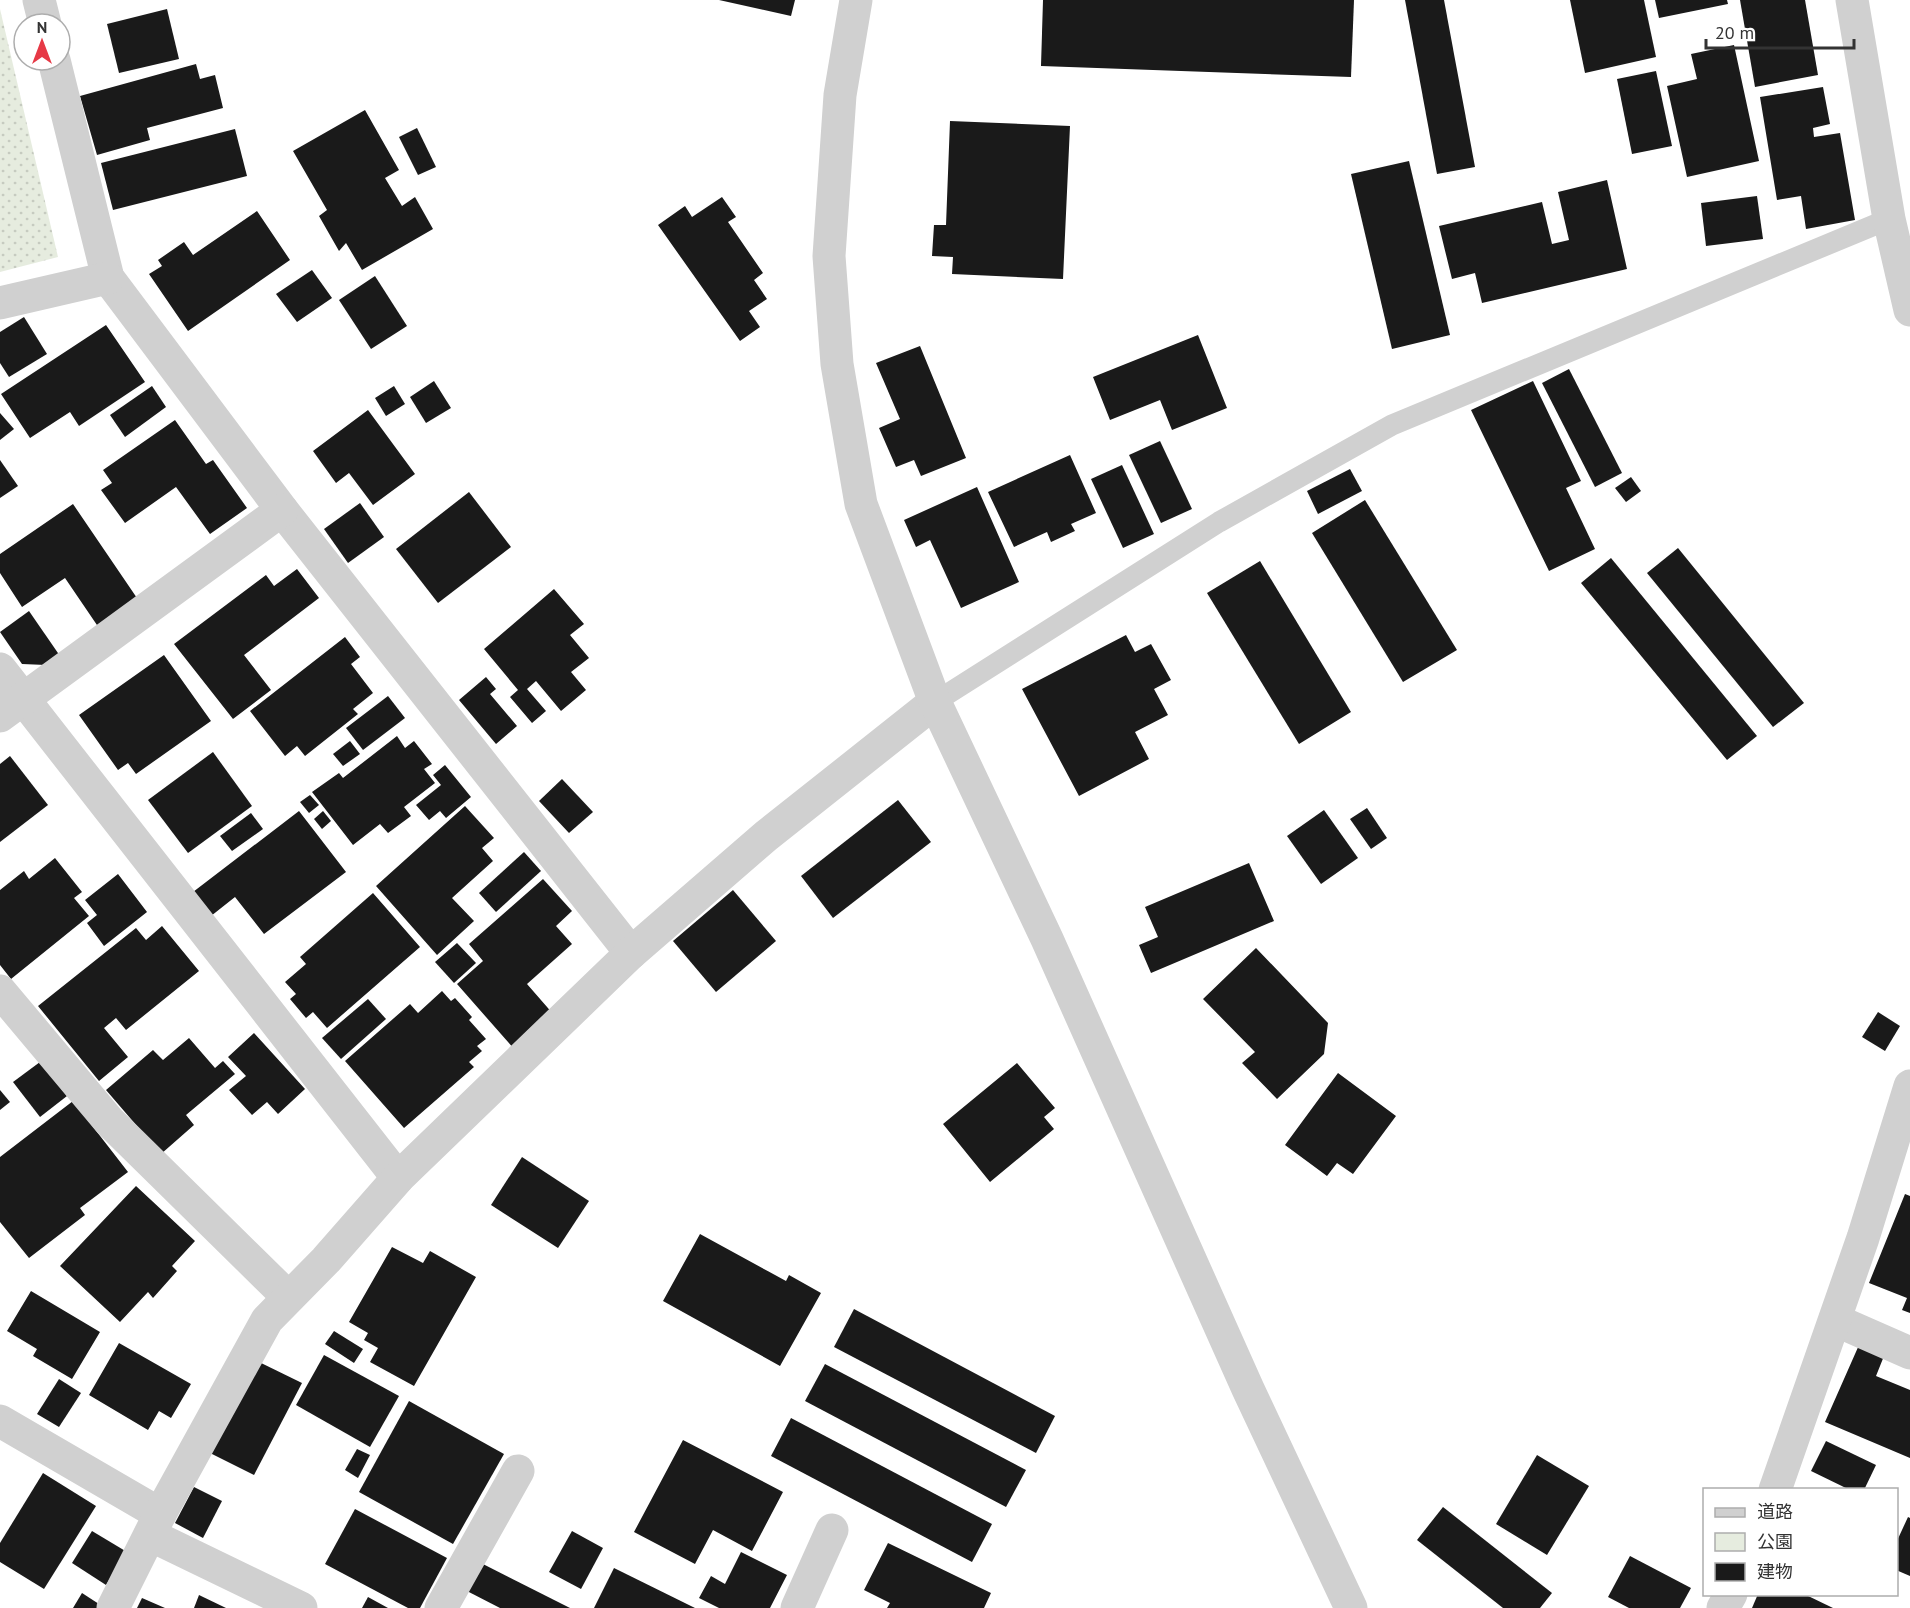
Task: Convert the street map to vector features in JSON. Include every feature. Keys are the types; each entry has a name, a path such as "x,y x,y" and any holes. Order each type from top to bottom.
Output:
{"street":[{"path":"856,0 840,95 829,256 837,364 861,504 935,702 1047,939 1248,1389 1351,1608"},
{"path":"1852,0 1889,219 1910,310"},
{"path":"57,72 108,278 282,510 631,952"},
{"path":"0,303 108,278"},
{"path":"11,708 282,510"},
{"path":"0,669 11,708 398,1178"},
{"path":"113,1608 155,1524 267,1320 326,1260 398,1178 566,1018 631,952 766,836 935,702"},
{"path":"0,991 109,1121 288,1297"},
{"path":"1776,1488 1835,1320 1910,1086"},
{"path":"1835,1320 1910,1353"},
{"path":"0,1421 155,1524 301,1608"},
{"path":"441,1608 518,1471"},
{"path":"796,1608 832,1530"}],"lane":[{"path":"935,702 1219,522 1392,425 1889,219"}],"green space":[{"path":"0,9 12,60 12,72 15,72 58,257 0,272"}],"building":[{"path":"719,0 795,0 791,16"},
{"path":"1043,0 1354,0 1351,77 1041,66"},
{"path":"1405,0 1444,0 1475,167 1437,174"},
{"path":"1570,0 1644,0 1656,57 1585,73"},
{"path":"1655,0 1727,0 1728,4 1659,18"},
{"path":"1740,0 1805,0 1818,75 1755,87"},
{"path":"167,9 179,59 119,73 107,24"},
{"path":"1734,45 1759,161 1687,177 1667,86 1697,79 1691,54"},
{"path":"196,64 200,79 215,75 223,108 147,128 150,140 97,155 80,96"},
{"path":"1656,71 1672,146 1632,154 1617,79"},
{"path":"1823,87 1830,124 1813,128 1814,137 1840,133 1855,220 1806,229 1801,196 1777,200 1760,97"},
{"path":"365,110 399,170 385,178 402,206 415,197 433,229 362,270 346,243 339,251 319,216 327,210 293,151"},
{"path":"950,121 1070,126 1063,279 952,274 953,257 932,256 934,225 946,225"},
{"path":"417,128 436,167 418,175 399,137"},
{"path":"235,129 247,176 113,210 101,163"},
{"path":"1409,161 1450,335 1392,349 1351,174"},
{"path":"1607,180 1627,269 1482,303 1475,273 1452,279 1439,226 1542,202 1552,244 1569,240 1558,192"},
{"path":"1757,196 1763,239 1706,246 1701,203"},
{"path":"722,197 736,217 728,222 763,273 754,280 767,299 749,311 760,327 740,341 658,225 685,206 692,217"},
{"path":"257,211 290,260 188,331 149,274 162,266 158,260 184,242 193,255"},
{"path":"312,270 332,298 297,322 276,294"},
{"path":"375,276 407,326 371,349 339,300"},
{"path":"24,317 47,354 9,377 0,363 0,332"},
{"path":"106,325 145,382 79,426 70,412 30,438 1,394"},
{"path":"1198,335 1227,408 1172,430 1160,400 1110,420 1093,377"},
{"path":"920,346 966,458 921,476 914,460 896,467 879,428 900,419 876,363"},
{"path":"1569,369 1622,473 1595,487 1542,383"},
{"path":"434,381 451,408 426,423 410,397"},
{"path":"1533,381 1581,481 1566,488 1595,549 1549,571 1471,410"},
{"path":"152,386 166,407 125,437 110,415"},
{"path":"394,386 405,404 386,416 375,398"},
{"path":"368,410 415,474 373,505 349,473 336,483 313,451"},
{"path":"0,413 14,429 0,440"},
{"path":"175,420 206,464 213,460 247,508 210,534 176,487 125,523 101,490 112,483 103,470"},
{"path":"1160,441 1192,509 1161,523 1129,455"},
{"path":"1070,455 1096,513 1071,524 1075,531 1051,542 1047,532 1014,547 988,492"},
{"path":"0,460 18,486 0,498"},
{"path":"1122,465 1154,534 1123,548 1091,479"},
{"path":"1350,469 1362,491 1318,514 1307,491"},
{"path":"1631,477 1641,491 1626,502 1615,488"},
{"path":"977,487 1019,582 961,608 930,540 916,547 904,520"},
{"path":"469,492 511,547 438,603 396,549"},
{"path":"1365,500 1457,650 1403,682 1312,533"},
{"path":"360,503 384,537 348,563 324,529"},
{"path":"73,504 139,601 99,628 65,578 22,607 0,573 0,554"},
{"path":"1678,548 1804,703 1773,727 1647,573"},
{"path":"1611,558 1757,736 1727,760 1581,583"},
{"path":"1260,561 1351,712 1299,744 1207,593"},
{"path":"297,569 319,598 244,655 271,690 233,719 174,644 266,575 274,586"},
{"path":"554,589 584,624 570,635 589,658 571,672 586,690 561,711 536,681 527,689 546,711 532,723 510,697 518,690 484,649"},
{"path":"29,611 60,656 46,665 22,664 0,632"},
{"path":"1126,635 1135,652 1151,644 1171,680 1154,689 1168,715 1135,732 1149,759 1079,796 1022,689"},
{"path":"345,637 360,657 351,664 373,693 353,709 358,714 305,756 297,746 285,756 250,711"},
{"path":"164,655 211,721 136,774 128,763 118,770 79,715"},
{"path":"486,677 496,689 490,694 517,726 496,744 459,700"},
{"path":"388,696 405,718 363,750 346,728"},
{"path":"397,736 405,748 414,741 432,764 424,769 435,783 404,807 411,816 388,833 380,824 353,845 312,792 339,773 343,778"},
{"path":"350,741 360,754 343,766 333,754"},
{"path":"213,752 252,806 188,853 148,800"},
{"path":"10,756 48,805 0,842 0,764"},
{"path":"445,765 471,797 446,818 440,811 429,820 416,805 441,785 433,775"},
{"path":"562,779 593,812 569,833 539,801"},
{"path":"310,795 319,805 309,813 300,802"},
{"path":"898,800 931,842 833,918 801,876"},
{"path":"465,806 494,838 482,848 493,861 452,898 474,921 437,955 376,886"},
{"path":"1367,808 1387,838 1371,849 1350,819"},
{"path":"1324,810 1358,858 1321,884 1287,836"},
{"path":"299,811 346,872 264,934 235,897 211,916 193,892"},
{"path":"323,811 331,821 322,829 314,819"},
{"path":"251,813 263,829 232,851 220,836"},
{"path":"524,852 541,871 496,912 479,893"},
{"path":"55,858 82,892 74,898 89,916 11,979 0,965 0,890 24,871 29,879"},
{"path":"1249,863 1274,921 1151,973 1139,945 1158,937 1145,907"},
{"path":"118,874 147,912 104,946 87,923 97,915 85,900"},
{"path":"543,879 572,911 556,926 572,944 527,984 554,1015 515,1050 457,984 483,961 469,944"},
{"path":"733,890 776,941 716,992 673,941"},
{"path":"373,893 420,947 327,1028 313,1012 306,1018 290,999 296,994 285,982 306,964 300,957"},
{"path":"162,926 199,971 126,1030 116,1018 104,1028 128,1057 99,1081 38,1006 136,928 146,940"},
{"path":"457,943 476,963 454,983 435,962"},
{"path":"1256,948 1328,1023 1324,1054 1277,1099 1242,1063 1255,1052 1203,999"},
{"path":"442,991 451,1001 455,998 472,1017 469,1020 486,1039 477,1046 482,1051 469,1062 474,1067 404,1128 345,1061 410,1004 418,1013"},
{"path":"368,999 386,1019 341,1059 322,1038"},
{"path":"1878,1012 1900,1026 1885,1051 1862,1037"},
{"path":"254,1033 305,1089 278,1114 267,1102 252,1115 229,1090 246,1076 228,1057"},
{"path":"189,1038 215,1068 223,1061 235,1074 186,1115 194,1125 161,1154 106,1090 153,1050 163,1060"},
{"path":"40,1062 67,1096 40,1117 13,1082"},
{"path":"1017,1063 1055,1108 1044,1117 1054,1129 990,1182 943,1124"},
{"path":"1338,1073 1396,1116 1353,1174 1337,1163 1327,1176 1285,1145"},
{"path":"0,1090 10,1102 0,1110"},
{"path":"73,1101 128,1172 80,1208 85,1215 29,1258 0,1222 0,1157"},
{"path":"522,1157 589,1201 558,1248 491,1205"},
{"path":"136,1186 195,1241 172,1266 177,1271 153,1298 148,1292 120,1322 60,1266"},
{"path":"1905,1194 1910,1196 1910,1313 1902,1310 1907,1298 1869,1283"},
{"path":"700,1234 786,1281 789,1275 821,1293 780,1366 663,1301"},
{"path":"392,1247 423,1263 430,1251 476,1277 414,1386 370,1362 378,1348 364,1340 368,1333 349,1322"},
{"path":"31,1291 100,1332 72,1379 33,1356 37,1349 7,1331"},
{"path":"854,1309 1055,1416 1036,1453 834,1347"},
{"path":"334,1331 363,1349 354,1363 325,1344"},
{"path":"119,1343 191,1384 171,1418 159,1411 148,1430 89,1395"},
{"path":"1859,1345 1884,1356 1876,1376 1910,1390 1910,1458 1825,1422"},
{"path":"324,1355 399,1396 370,1447 296,1405"},
{"path":"257,1361 302,1383 254,1475 210,1453"},
{"path":"825,1364 1026,1470 1006,1507 805,1401"},
{"path":"59,1379 81,1393 59,1427 37,1414"},
{"path":"409,1401 504,1454 453,1544 359,1492"},
{"path":"791,1418 992,1524 972,1562 771,1456"},
{"path":"683,1440 783,1492 752,1551 713,1530 695,1564 634,1532"},
{"path":"1826,1441 1876,1465 1865,1488 1846,1488 1811,1471"},
{"path":"357,1449 370,1455 358,1478 345,1470"},
{"path":"1537,1455 1589,1486 1547,1555 1496,1524"},
{"path":"43,1473 96,1506 44,1589 0,1562 0,1543"},
{"path":"194,1487 222,1501 203,1538 175,1523"},
{"path":"1443,1507 1552,1593 1540,1608 1503,1608 1417,1540"},
{"path":"355,1509 447,1558 420,1608 408,1608 325,1564"},
{"path":"1908,1517 1910,1518 1910,1576 1898,1571 1898,1539"},
{"path":"92,1531 127,1552 106,1585 72,1563"},
{"path":"572,1531 603,1548 581,1589 549,1572"},
{"path":"888,1543 991,1593 984,1608 887,1608 890,1603 864,1590"},
{"path":"741,1552 787,1575 770,1608 719,1608 699,1598 711,1576 725,1584"},
{"path":"1630,1556 1691,1588 1680,1608 1629,1608 1608,1597"},
{"path":"479,1562 570,1608 500,1608 465,1590"},
{"path":"614,1568 695,1608 594,1608"},
{"path":"82,1593 102,1606 101,1608 73,1608"},
{"path":"199,1595 226,1608 194,1608"},
{"path":"1757,1596 1808,1596 1833,1608 1752,1608"},
{"path":"368,1597 388,1608 362,1608"},
{"path":"142,1598 165,1608 137,1608"}]}
